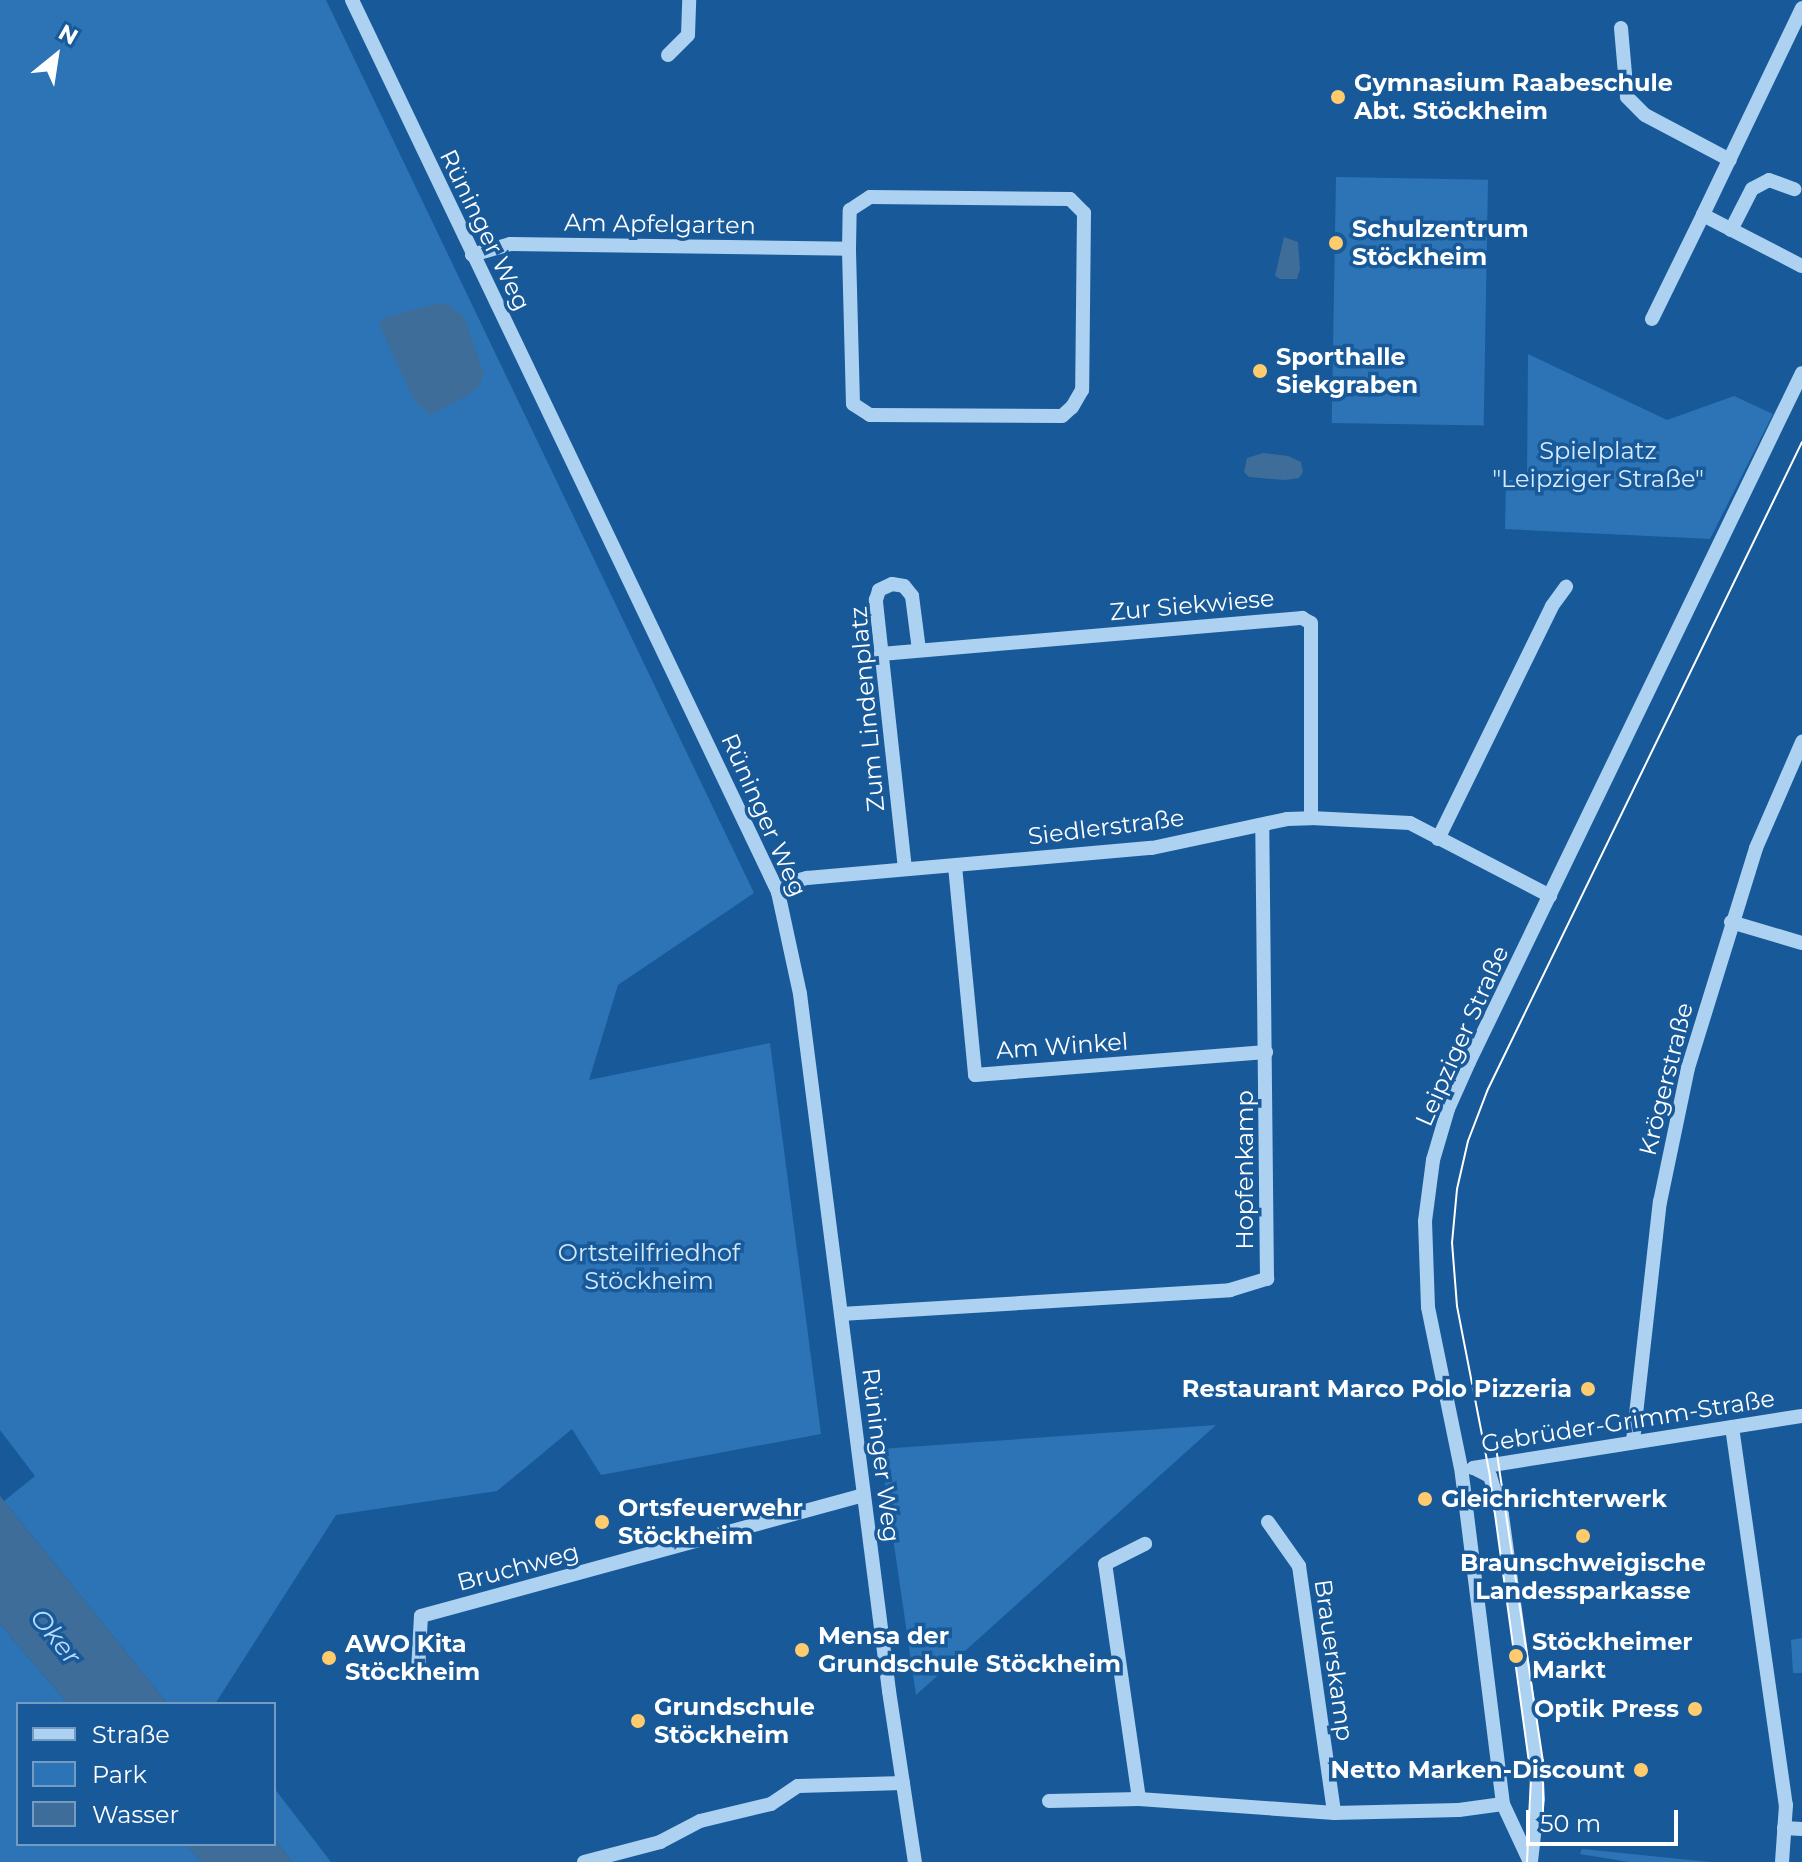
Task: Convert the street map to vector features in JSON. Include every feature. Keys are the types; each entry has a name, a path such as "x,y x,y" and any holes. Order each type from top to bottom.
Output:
{"street":[{"name":"Rüninger Weg","path":"352,0 778,892 800,994 915,1862"},
{"path":"668,55 688,35 689,0"},
{"path":"1652,319 1802,8"},
{"path":"1621,28 1627,97 1645,115 1730,160"},
{"path":"1731,230 1752,189 1769,180 1794,189"},
{"path":"870,197 1070,199 1084,213 1082,390 1072,407 1062,416 870,415 853,404 849,249 850,210 870,197"},
{"path":"1703,215 1802,266"},
{"name":"Am Apfelgarten","path":"472,255 510,244 849,249"},
{"name":"Leipziger Straße","path":"1531,1862 1503,1804 1468,1470 1426,1283 1425,1221 1433,1160 1459,1085 1802,373"},
{"name":"Zum Lindenplatz","path":"905,869 881,654 876,600 879,590 892,584 904,586 912,596 919,650"},
{"path":"1438,839 1552,606 1566,587"},
{"name":"Zur Siekwiese","path":"881,654 1302,618 1311,623 1311,818"},
{"name":"Krögerstraße","path":"1633,1441 1653,1254 1688,1068 1756,848 1802,742"},
{"name":"Siedlerstraße","path":"778,892 792,882 807,878 1152,848 1311,818 1410,823 1550,896"},
{"name":"Hopfenkamp","path":"841,1314 1230,1290 1267,1279 1262,825"},
{"name":"Am Winkel","path":"955,866 975,1075 1266,1052"},
{"path":"1731,922 1802,943"},
{"name":"Gebrüder-Grimm-Straße","path":"1468,1470 1802,1416"},
{"path":"1732,1427 1786,1805 1782,1862"},
{"path":"1468,1470 1490,1476 1502,1515 1536,1762 1538,1799 1531,1862"},
{"name":"Bruchweg","path":"418,1671 421,1616 864,1495"},
{"name":"Brauerskamp","path":"1268,1522 1299,1566 1334,1813"},
{"path":"1139,1799 1105,1564 1145,1544"},
{"path":"584,1862 660,1842 700,1821 771,1804 798,1786 903,1783"},
{"path":"1049,1801 1139,1799 1334,1813 1459,1810 1503,1804"},
{"path":"1784,1828 1802,1829"}],"green space":[{"name":"Ortsteilfriedhof Stöckheim","path":"0,0 326,0 754,893 618,985 589,1080 770,1043 821,1434 601,1475 572,1429 497,1491 336,1515 216,1702 166,1702 4,1501 35,1476 0,1430"},
{"path":"1336,177 1488,180 1484,426 1332,423"},
{"name":"Spielplatz \"Leipziger Straße\"","path":"1528,354 1667,420 1734,396 1773,414 1710,539 1505,529 1506,480 1527,480"},
{"path":"1216,1425 916,1695 880,1449"},
{"path":"0,1624 66,1702 16,1702 16,1846 188,1846 201,1862 0,1862"},
{"path":"1802,1638 1802,1673 1793,1673 1791,1640"},
{"path":"276,1791 331,1862 292,1862 276,1841"},
{"path":"1582,1849 1710,1862 1629,1862 1580,1854"}],"water":[{"path":"1284,237 1298,242 1300,269 1297,279 1275,276"},
{"path":"439,303 447,304 464,317 484,374 479,386 470,394 430,415 414,400 379,324 383,318"},
{"path":"1263,453 1288,456 1301,462 1303,472 1299,478 1285,480 1249,477 1244,472 1247,458"},
{"name":"Oker","path":"0,1496 166,1702 66,1702 0,1624"},
{"path":"276,1841 292,1862 201,1862 188,1846 276,1846"}],"tram line":[{"path":"1527,1862 1531,1777 1490,1476 1457,1306 1452,1243 1457,1189 1468,1141 1488,1089 1802,442"},
{"path":"1494,1434 1543,1760 1543,1818"}],"place":[{"name":"Gymnasium Raabeschule Abt. Stöckheim","path":"1338,97"},
{"name":"Schulzentrum Stöckheim","path":"1336,243"},
{"name":"Sporthalle Siekgraben","path":"1260,371"},
{"name":"Restaurant Marco Polo Pizzeria","path":"1588,1389"},
{"name":"Gleichrichterwerk","path":"1425,1499"},
{"name":"Ortsfeuerwehr Stöckheim","path":"602,1522"},
{"name":"Braunschweigische Landessparkasse","path":"1583,1536"},
{"name":"Mensa der Grundschule Stöckheim","path":"802,1650"},
{"name":"Stöckheimer Markt","path":"1516,1656"},
{"name":"AWO Kita Stöckheim","path":"329,1658"},
{"name":"Optik Press","path":"1695,1709"},
{"name":"Grundschule Stöckheim","path":"638,1721"},
{"name":"Netto Marken-Discount","path":"1641,1770"}]}
